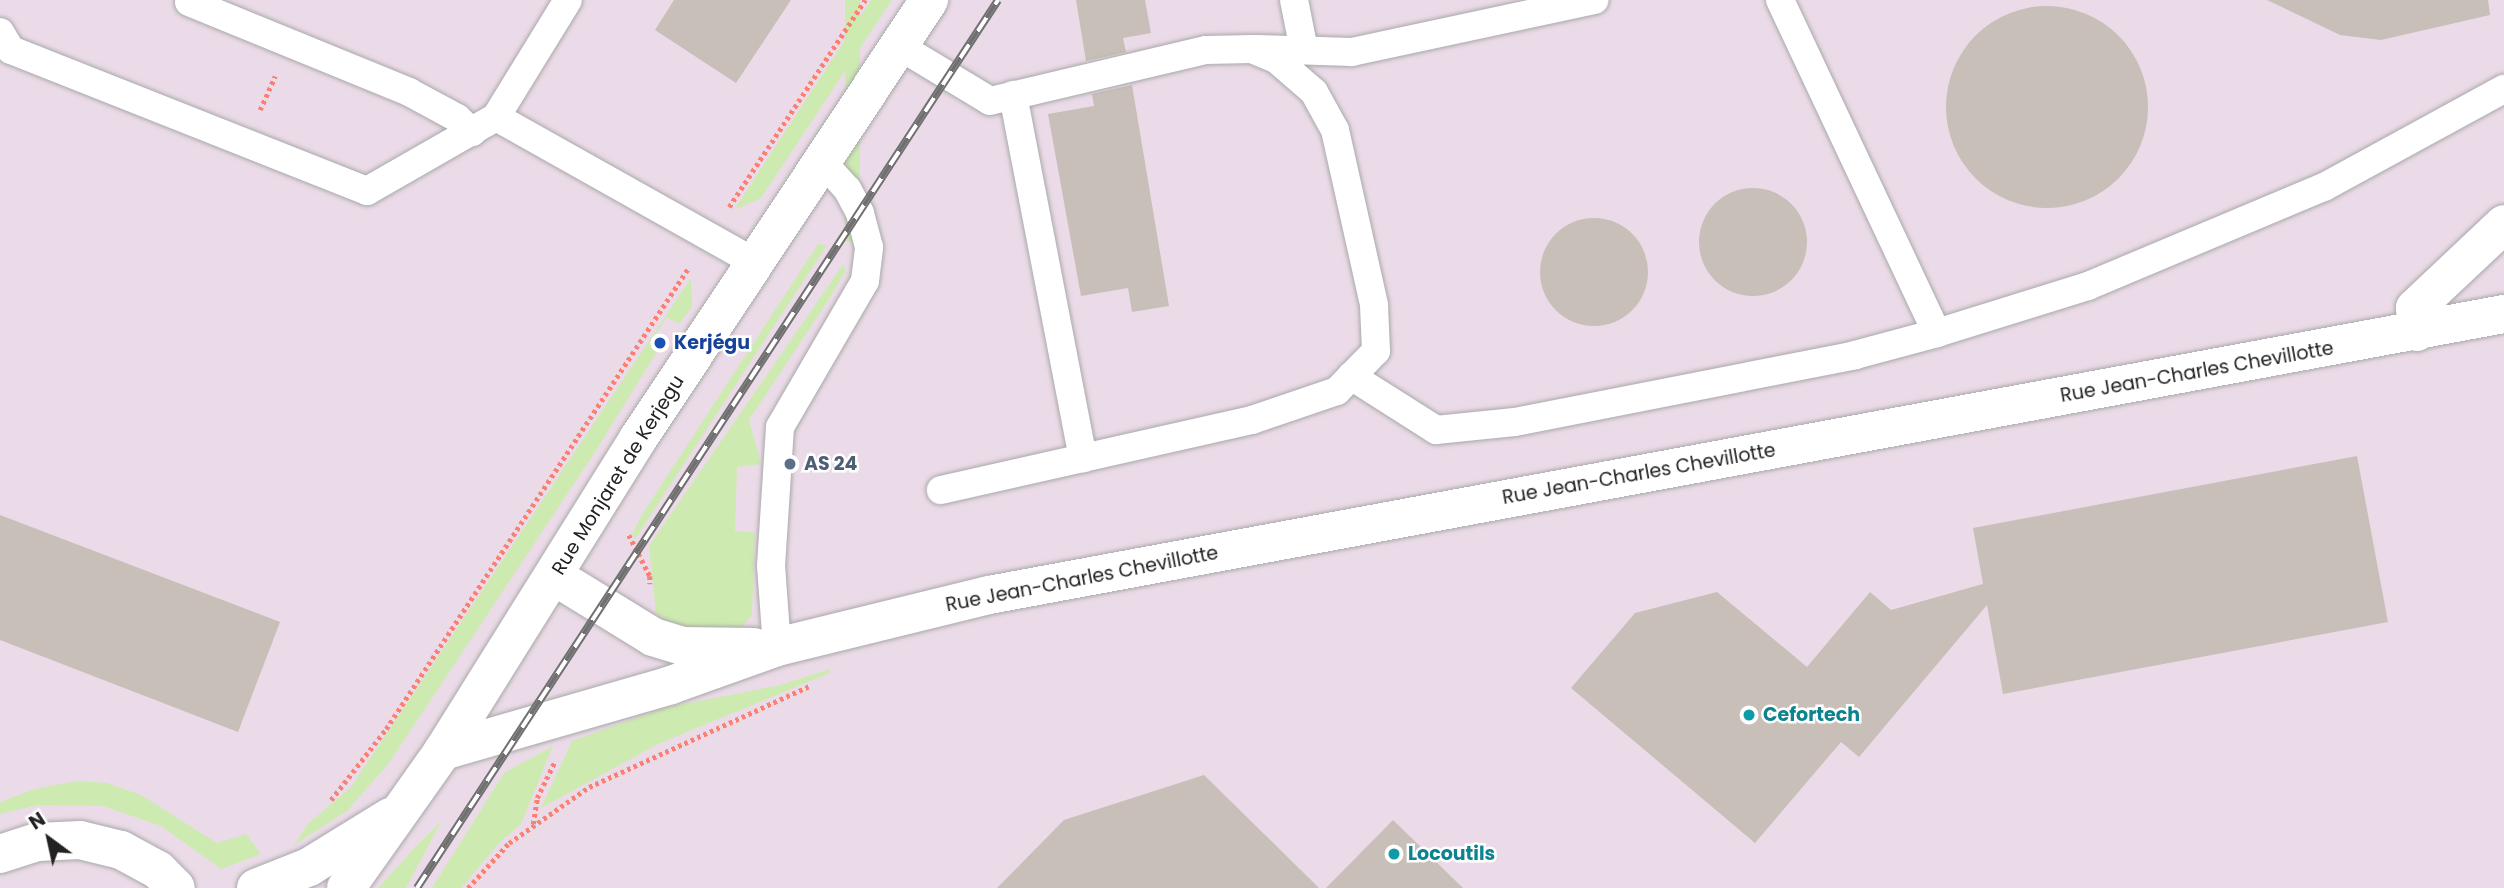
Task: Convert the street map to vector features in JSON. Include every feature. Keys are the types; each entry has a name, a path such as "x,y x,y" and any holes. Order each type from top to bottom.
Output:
{"street":[{"name":"Rue Monjaret de Kerjegu","path":"346,888 443,751 555,576 638,439 929,0"},
{"path":"2417,332 2415,308 2504,224"},
{"name":"Rue Jean-Charles Chevillotte","path":"443,751 578,713 777,648 989,595 2504,314"},
{"name":"Rue Jean-Charles Chevillotte","path":"555,576 633,626 682,646 777,648"},
{"name":"Rue Monjaret de Kerjegu","path":"256,888 309,867 400,810"},
{"path":"0,854 38,842 80,840 121,850 158,870 176,888"}],"lane":[{"path":"0,32 11,50 367,191 496,117 568,0"},
{"path":"1294,0 1304,50"},
{"path":"899,46 990,100 1206,50 1352,52 1594,0"},
{"path":"1780,0 1937,333"},
{"path":"188,2 409,92 457,118 472,132"},
{"path":"941,490 1252,420 1337,391 1376,351 1374,305 1335,130 1314,92 1276,60 1252,49"},
{"path":"1351,376 1436,430 1542,417 1855,355 1937,333 2088,286 2325,187 2504,89"},
{"path":"1013,95 1083,458"},
{"path":"496,117 756,263"},
{"path":"777,648 771,566 780,427 865,281 867,258 860,213 847,189 823,162"}],"path":[{"path":"324,805 386,729 865,0"},
{"path":"246,143 289,43"},
{"path":"630,527 629,535 650,576 648,606 633,626"},
{"path":"468,888 533,824 631,764 824,681"},
{"path":"533,824 537,798 578,713"}],"shaded area":[{"path":"0,0 2504,0 2504,888 0,888"}],"green space":[{"path":"845,0 860,0 860,241 845,241"},
{"path":"871,0 892,0 761,198 734,210"},
{"path":"818,244 827,245 635,539 632,535 641,516"},
{"path":"844,263 845,272 826,304 749,420 761,464 737,467 735,531 755,533 752,615 741,628 715,633 672,625 656,613 649,546"},
{"path":"691,278 692,307 679,324 667,317 649,344 658,350 597,449 389,763 347,811 294,845 308,824 351,787"},
{"path":"830,669 830,673 658,744 541,808 572,741 664,708 780,685"},
{"path":"553,746 521,824 500,842 461,888 432,888 504,773"},
{"path":"77,781 107,783 141,795 217,843 246,834 261,854 221,869 161,826 103,806 38,805 0,814 0,802 35,789"},
{"path":"442,820 406,888 378,888 408,855"}],"building":[{"path":"674,0 791,0 736,83 655,30"},
{"path":"1076,0 1145,0 1151,33 1123,38 1126,52 1086,61"},
{"path":"2267,0 2488,0 2490,15 2381,40 2340,35"},
{"path":"2047,6 2086,14 2103,23 2118,36 2131,51 2140,68 2148,107 2140,146 2131,163 2118,178 2103,191 2086,200 2047,208 2008,200 1991,191 1976,178 1963,163 1954,146 1946,107 1954,68 1963,51 1976,36 1991,23 2008,14"},
{"path":"1132,85 1169,306 1132,312 1128,288 1081,296 1048,114 1094,106 1092,94"},
{"path":"1753,188 1774,192 1791,204 1803,221 1807,242 1803,263 1791,280 1774,292 1753,296 1732,292 1715,280 1703,263 1699,242 1703,221 1715,204 1732,192"},
{"path":"1594,218 1615,222 1632,234 1644,251 1648,272 1644,293 1632,310 1615,322 1594,326 1573,322 1556,310 1544,293 1540,272 1544,251 1556,234 1573,222"},
{"path":"2357,456 2388,622 2003,694 1987,605 1859,757 1841,742 1755,843 1571,688 1635,613 1717,592 1807,667 1870,592 1891,610 1983,584 1973,528"},
{"path":"0,515 280,622 238,732 0,640"},
{"path":"1204,775 1319,888 997,888 1064,820"},
{"name":"Locoutils","path":"1393,820 1463,888 1326,888"}],"railway":[{"path":"417,888 998,0"}],"place":[{"name":"Kerjégu","path":"660,343"},
{"name":"AS 24","path":"790,464"},
{"name":"Cefortech","path":"1749,715"},
{"name":"Locoutils","path":"1394,854"}]}
